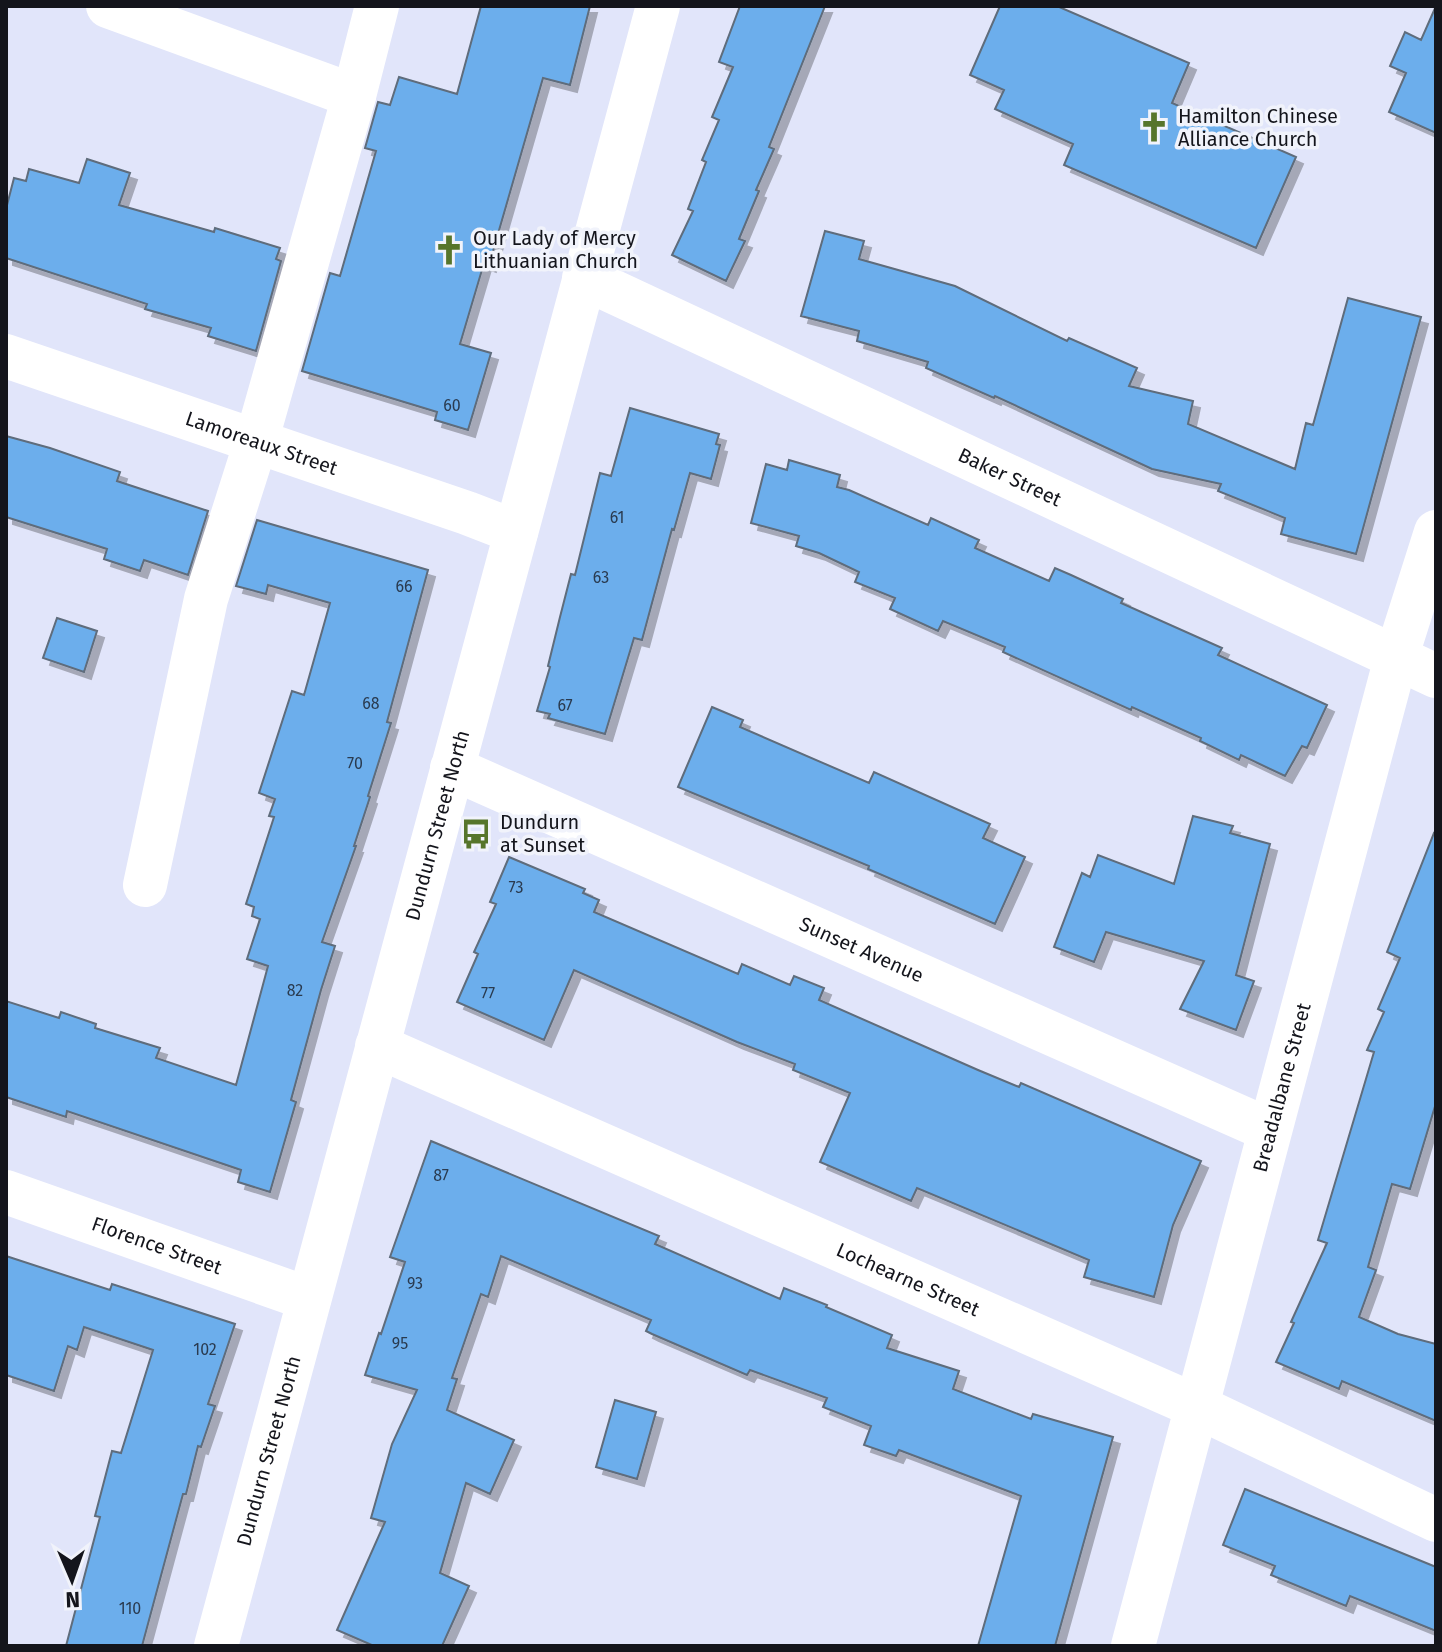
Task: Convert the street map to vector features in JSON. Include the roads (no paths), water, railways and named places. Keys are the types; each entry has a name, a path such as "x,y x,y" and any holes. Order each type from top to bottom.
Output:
{"street":[{"path":"108,6 354,96"},
{"path":"145,885 206,599 256,442 377,6"},
{"name":"Dundurn Street North","path":"216,1646 658,6"},
{"name":"Baker Street","path":"584,278 1436,676"},
{"name":"Lamoreaux Street","path":"6,356 516,532"},
{"name":"Breadalbane Street","path":"1133,1646 1396,658 1436,532"},
{"name":"Sunset Avenue","path":"452,768 1269,1130"},
{"name":"Lochearne Street","path":"377,1046 1196,1406 1436,1520"},
{"name":"Florence Street","path":"6,1192 309,1299"}],"place":[{"name":"Hamilton Chinese Alliance Church","path":"1154,127"},
{"name":"Our Lady of Mercy Lithuanian Church","path":"449,250"},
{"name":"Dundurn at Sunset","path":"476,834"}]}
